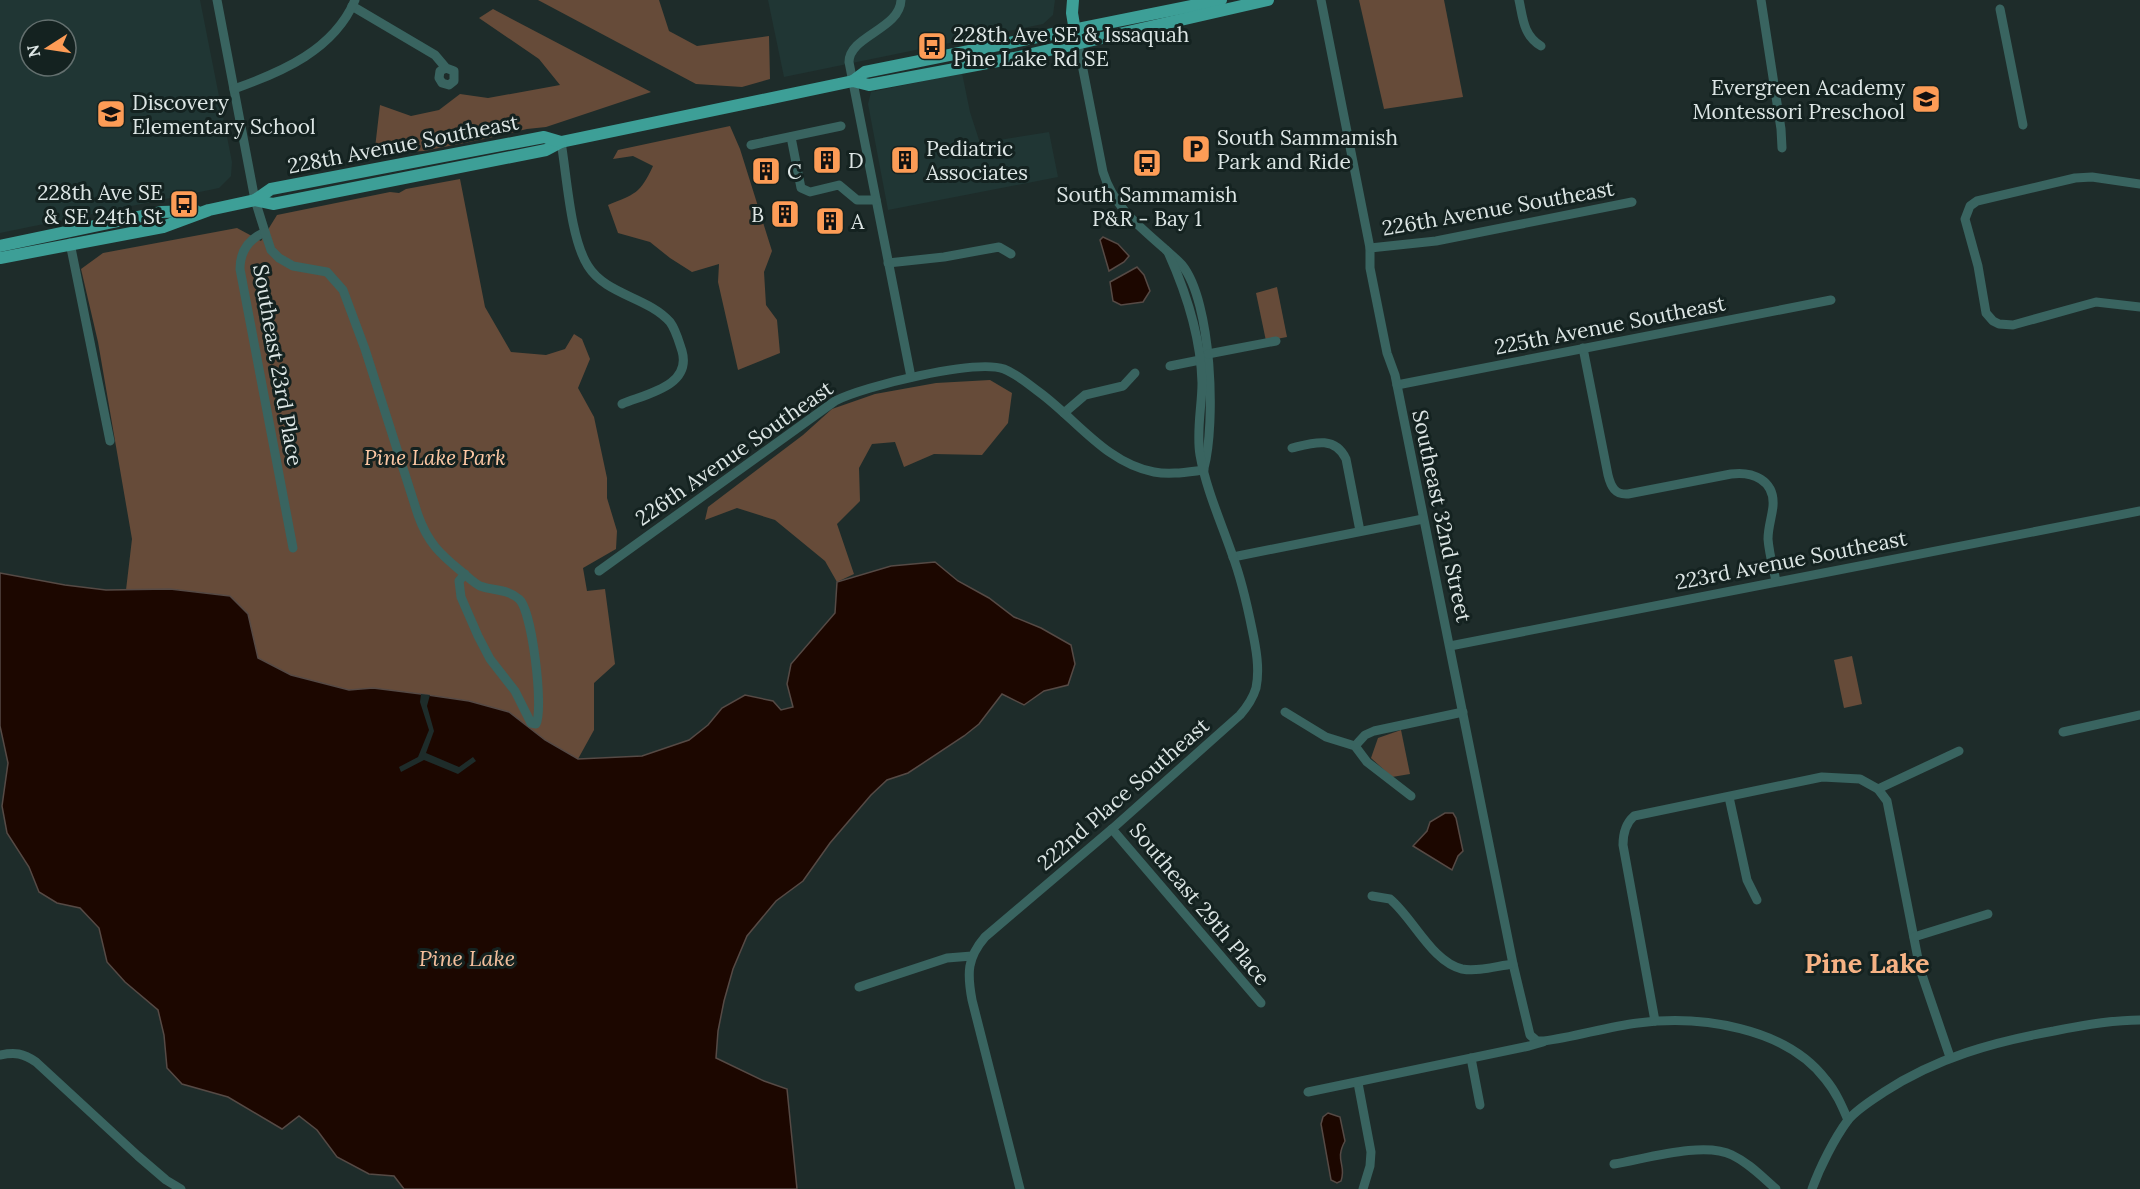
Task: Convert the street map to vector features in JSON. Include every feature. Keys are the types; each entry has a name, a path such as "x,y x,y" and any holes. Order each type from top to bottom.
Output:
{"main road":[{"path":"1072,0 1078,44"},
{"name":"228th Avenue Southeast","path":"255,200 273,204 546,150 561,142 853,81 865,72 1221,0"},
{"name":"228th Avenue Southeast","path":"853,81 869,85 1078,44 1268,0"},
{"name":"228th Avenue Southeast","path":"0,258 163,226 209,210 255,200 271,189 544,136 561,142"},
{"path":"457,154 458,168"},
{"name":"228th Avenue Southeast","path":"0,246 161,212 209,210"}],"street":[{"name":"Southeast 23rd Place","path":"217,0 255,200 265,232 251,240 246,247 242,254 240,268 293,548"},
{"path":"901,0 898,12 893,18 852,51 849,62 911,378"},
{"name":"Southeast 32nd Street","path":"1322,0 1370,248 1370,268 1387,353 1397,386 1513,964 1527,1028 1533,1038 1544,1041"},
{"path":"1519,0 1528,36 1541,46"},
{"path":"1761,0 1782,148"},
{"path":"234,89 298,62 328,38 354,3 435,55 446,68"},
{"path":"2000,9 2024,125"},
{"path":"1078,44 1103,172 1108,187 1122,209 1181,263 1189,275 1198,303 1211,395 1208,455 1204,470 1155,472 1133,465 1116,457 1064,412 1085,395 1123,386 1135,373"},
{"path":"751,145 841,126"},
{"path":"791,137 801,188 810,192 839,185 857,200 876,200"},
{"path":"561,142 576,238 583,257 601,281 652,309 669,322 674,329 684,362 679,378 622,404"},
{"path":"2140,184 2092,177 2075,178 1989,196 1970,206 1965,219 1978,266 1986,313 1993,321 2013,325 2096,302 2140,307"},
{"name":"226th Avenue Southeast","path":"1370,248 1437,241 1632,202"},
{"path":"265,232 271,250 279,258 293,266 327,272 343,290 365,349 425,533 433,546 478,585 508,592 521,600 526,611 536,666 539,713 536,724 531,723 515,691 490,659 478,636 461,597 459,581 465,574"},
{"path":"70,243 110,441"},
{"path":"888,263 944,257 999,247 1011,254"},
{"name":"225th Avenue Southeast","path":"1397,386 1831,300"},
{"path":"1170,366 1276,341"},
{"path":"1583,348 1608,475 1613,489 1621,494 1628,494 1738,473 1748,473 1764,482 1772,499 1768,541 1776,581"},
{"name":"226th Avenue Southeast","path":"599,571 835,401 866,388 981,367 1003,369 1020,378 1064,412"},
{"path":"1292,448 1324,442 1331,443 1342,451 1346,459 1360,531"},
{"name":"222nd Place Southeast","path":"972,956 985,937 1112,829 1247,707 1256,687 1254,639 1233,557 1204,470"},
{"name":"223rd Avenue Southeast","path":"1450,646 2140,511"},
{"path":"1233,557 1423,519"},
{"path":"1285,712 1326,737 1355,746 1367,762 1411,796"},
{"path":"1355,746 1365,735 1374,731 1463,712"},
{"path":"2063,732 2140,715"},
{"path":"1878,789 1959,751"},
{"path":"1655,1021 1623,845 1626,825 1634,816 1641,813 1822,777 1860,779 1878,789 1887,801 1920,969 1950,1057"},
{"path":"1729,797 1747,880 1757,900"},
{"name":"Southeast 29th Place","path":"1112,829 1261,1003"},
{"path":"1372,896 1390,898 1432,948 1455,966 1474,969 1513,964"},
{"path":"1914,937 1988,914"},
{"path":"859,987 947,958 972,956 969,977 972,1000 1020,1189"},
{"path":"1812,1189 1818,1173 1848,1120 1872,1100 1916,1072 1950,1057 2034,1034 2119,1020 2140,1020"},
{"path":"1308,1092 1635,1023 1655,1021 1715,1024 1754,1032 1777,1040 1795,1051 1826,1079 1848,1120"},
{"path":"0,1055 24,1054 36,1062 145,1162 166,1180 181,1189"},
{"path":"1471,1059 1480,1105"},
{"path":"1358,1083 1371,1152 1370,1166 1363,1189"},
{"path":"1614,1164 1702,1149 1717,1150 1743,1161 1776,1189"}],"shaded area":[{"name":"Discovery Elementary School","path":"0,0 200,0 232,162 231,176 219,188 0,233"},
{"path":"768,0 1055,0 1053,15 1043,24 784,77"},
{"path":"962,73 970,112 980,143 1049,132 1058,177 888,210 868,104 871,92"}],"green space":[{"path":"538,0 659,0 669,31 697,46 769,36 770,79 742,87 696,84"},
{"path":"1359,0 1444,0 1463,97 1384,109"},
{"path":"493,9 651,92 546,127 424,151 389,153 375,148 380,105 411,116 439,110 460,94 488,98 560,85 539,59 479,18"},
{"path":"730,126 740,149 772,251 764,272 766,305 777,320 780,353 738,370 718,282 719,264 692,272 650,242 618,233 608,205 636,192 653,166 633,156 613,159 618,150"},
{"name":"Pine Lake Park","path":"460,179 485,307 511,352 546,355 565,349 574,334 582,339 590,359 578,388 594,417 607,478 607,498 617,531 616,549 583,568 587,591 605,589 615,664 594,683 594,730 578,759 545,740 509,712 469,701 421,694 373,688 349,690 291,675 258,658 248,614 230,596 170,589 126,590 132,539 98,342 81,269 103,253 237,228 261,241 277,215 390,192 399,193 406,189"},
{"path":"1277,287 1287,337 1266,341 1256,293"},
{"path":"990,380 1012,393 1008,423 982,455 934,454 904,467 895,442 872,444 859,468 860,501 837,524 854,574 837,582 825,561 775,520 737,508 705,520 708,507 803,435 832,409 875,394 936,383"},
{"path":"1852,656 1862,704 1844,708 1834,660"},
{"path":"1401,730 1410,774 1392,777 1371,758 1378,738"}],"water":[{"path":"1103,237 1118,244 1129,256 1109,271 1100,240"},
{"path":"1137,267 1144,275 1150,291 1143,302 1121,305 1113,301 1110,282"},
{"name":"Pine Lake","path":"935,562 958,581 989,598 1014,617 1041,628 1071,645 1075,664 1068,685 1044,691 1024,705 1002,694 979,724 964,736 908,773 887,780 871,795 830,843 803,881 776,901 747,936 733,969 724,1001 716,1058 764,1081 787,1089 797,1189 404,1189 394,1176 369,1174 337,1157 317,1130 299,1116 282,1129 228,1097 182,1084 167,1068 164,1035 158,1010 125,982 107,962 99,928 80,908 57,903 39,892 29,867 7,833 2,806 8,763 0,726 0,573 106,590 170,589 230,596 248,614 258,658 291,675 349,690 373,688 421,694 469,701 509,712 545,740 578,759 642,756 689,740 708,725 722,708 745,695 773,701 781,710 793,707 787,684 791,664 835,613 837,582 891,566"},
{"path":"1445,813 1453,813 1456,818 1463,851 1458,856 1452,870 1413,846 1427,831 1430,822"},
{"path":"1328,1113 1340,1117 1345,1141 1340,1158 1343,1171 1341,1181 1337,1183 1331,1180 1321,1124 1323,1117"}],"pier":[{"path":"421,694 430,695 427,706 434,731 426,753 459,767 473,757 476,761 458,774 424,760 401,772 399,767 418,757 429,730 420,702"}],"place":[{"name":"228th Ave SE & Issaquah Pine Lake Rd SE","path":"932,46"},
{"name":"Evergreen Academy Montessori Preschool","path":"1926,99"},
{"name":"Discovery Elementary School","path":"111,114"},
{"name":"South Sammamish Park and Ride","path":"1196,149"},
{"name":"D","path":"827,160"},
{"name":"Pediatric Associates","path":"905,160"},
{"name":"South Sammamish P&R - Bay 1","path":"1147,163"},
{"name":"C","path":"766,171"},
{"name":"228th Ave SE & SE 24th St","path":"184,204"},
{"name":"B","path":"785,214"},
{"name":"A","path":"830,221"}],"district":[{"name":"Pine Lake","path":"1867,963"}]}
